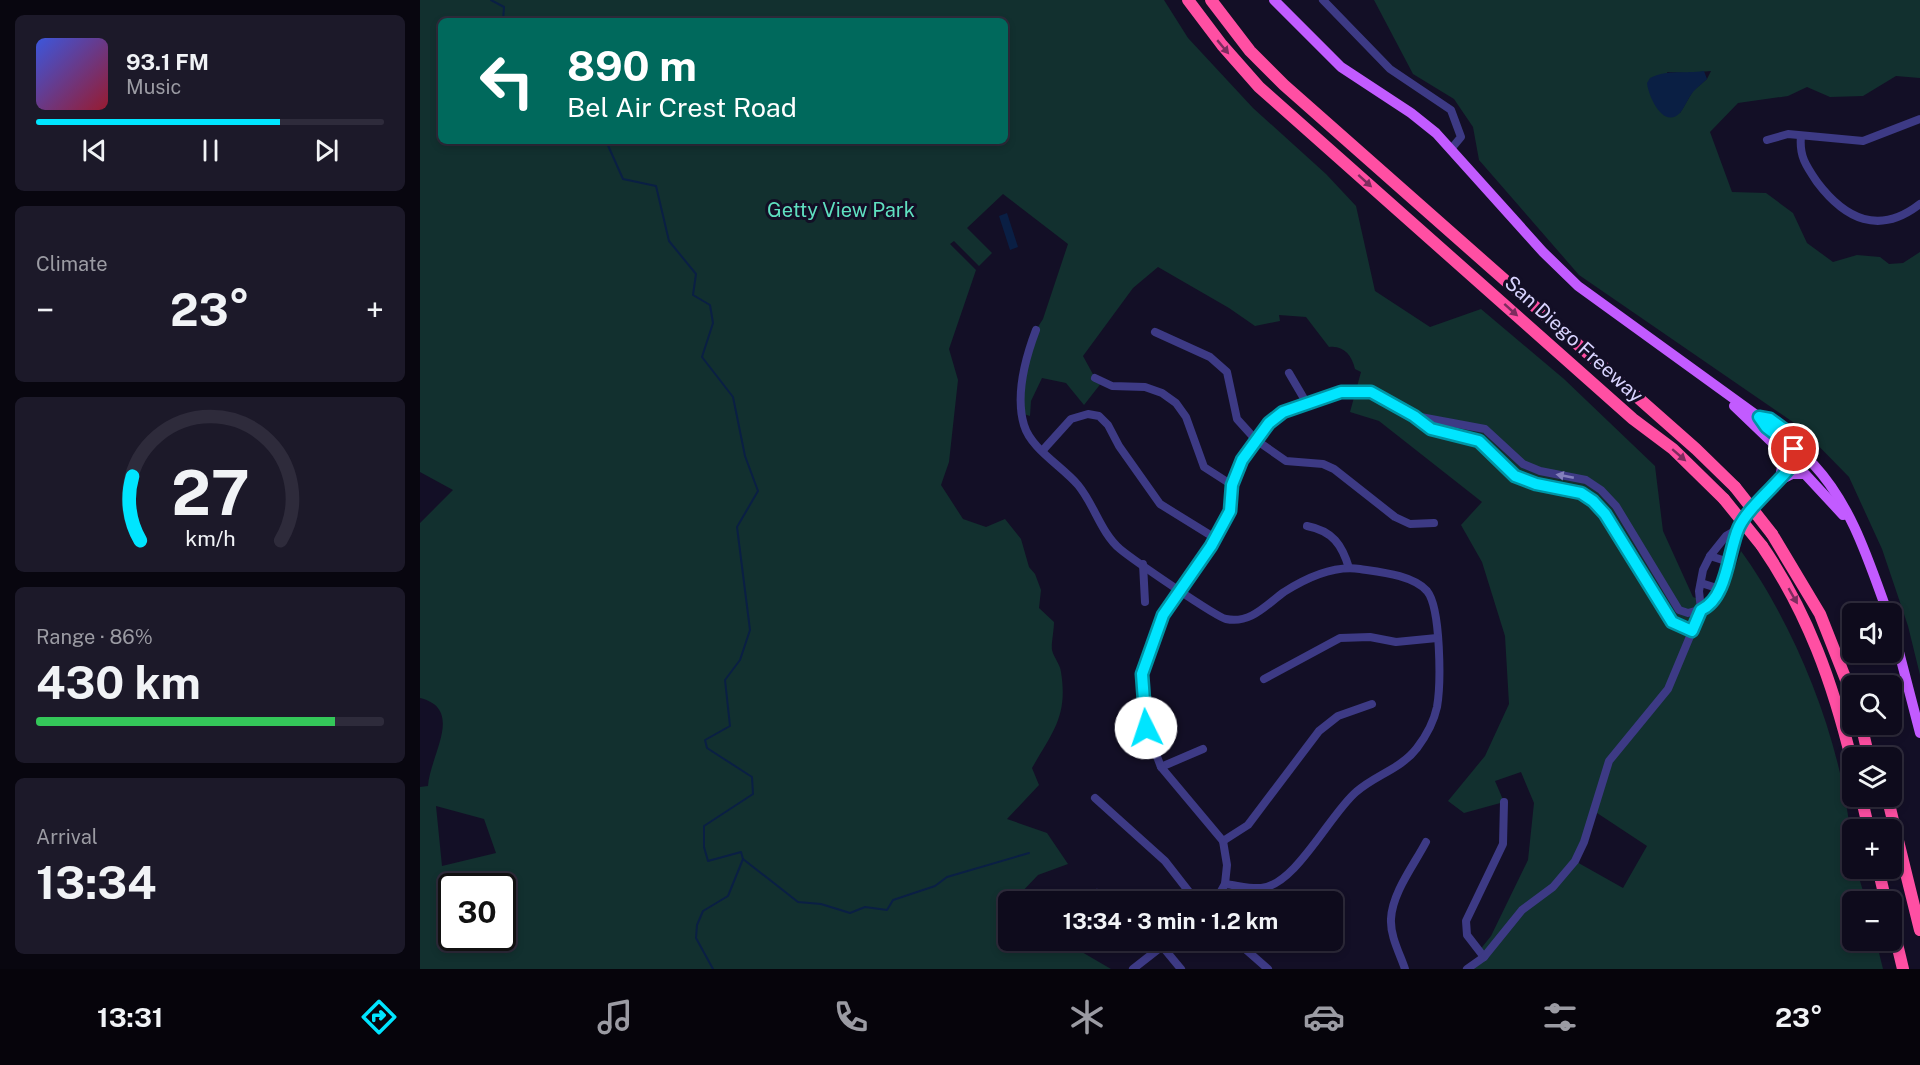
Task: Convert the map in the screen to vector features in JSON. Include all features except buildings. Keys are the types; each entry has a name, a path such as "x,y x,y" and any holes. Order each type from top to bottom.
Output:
{"highway":[{"name":"San Diego Freeway","path":"1188,0 1222,45 1259,87 1633,419 1673,449 1724,499 1762,546 1798,605 1821,655 1839,708 1848,747"},
{"path":"1202,0 1260,72 1632,403 1633,419"},
{"path":"1211,0 1250,51 1284,85 1737,485"},
{"name":"San Diego Freeway","path":"1219,0 1246,35 1284,75 1679,424 1737,485 1774,532 1824,605 1853,675"},
{"path":"1774,532 1820,614 1844,675"},
{"path":"1902,869 1920,930"},
{"path":"1899,951 1903,969"}],"main road":[{"path":"1274,0 1341,67 1411,113 1451,149 1567,276 1759,417 1766,427 1802,452 1838,495 1856,532 1883,603"},
{"path":"1717,388 1781,451 1783,459 1780,480 1802,473 1811,477 1856,532"},
{"path":"1902,663 1920,733"}],"street":[{"path":"1323,0 1390,69 1451,110 1461,136 1451,149"},
{"path":"1767,140 1781,135 1863,141 1920,119"},
{"path":"1801,136 1803,162 1827,196 1843,211 1883,221 1905,215 1920,204"},
{"path":"1036,330 1027,353 1020,396 1024,428 1042,450 1077,483 1118,548 1225,619 1246,618 1260,612 1282,594 1317,574 1349,568 1412,580 1426,590 1434,603 1440,676 1437,708 1430,728 1416,749 1398,767 1367,783 1353,794 1293,869 1279,881 1263,888 1225,884"},
{"path":"1155,332 1210,357 1227,372 1237,419 1256,440 1286,461 1323,464 1334,469 1395,517 1410,524 1434,523"},
{"path":"1289,373 1306,402"},
{"path":"1095,378 1112,386 1145,387 1162,393 1186,417 1204,467 1232,485"},
{"path":"1221,891 1225,884 1227,865 1223,841 1161,767 1146,728 1142,674 1163,615 1215,538 1230,511 1232,485 1242,460 1269,423 1283,412 1306,402 1341,392 1371,392 1414,416 1431,429 1479,441 1515,476 1536,484 1581,493 1593,501 1605,514 1672,622 1692,631"},
{"path":"1042,450 1071,419 1088,414 1104,420 1119,446 1160,504 1215,538"},
{"path":"1414,416 1485,429 1523,464 1540,471 1586,480 1601,490 1616,506 1680,610 1688,613 1709,607 1720,589 1738,530"},
{"path":"1467,969 1484,957 1521,910 1552,887 1575,861 1584,842 1609,761 1668,688 1701,610 1701,583 1710,556 1718,544 1738,530 1802,452"},
{"path":"1307,526 1321,529 1336,539 1344,548 1349,568"},
{"path":"1710,556 1730,562"},
{"path":"1143,564 1145,602"},
{"path":"1701,583 1720,589"},
{"path":"1264,679 1340,638 1370,637 1396,642 1437,638"},
{"path":"1223,841 1248,825 1319,731 1338,716 1372,704"},
{"path":"1161,767 1203,749"},
{"path":"1095,798 1165,861 1188,891"},
{"path":"1484,957 1467,935 1466,921 1503,844 1504,802"},
{"path":"1405,969 1391,920 1395,900 1426,842"},
{"path":"1133,969 1153,951"},
{"path":"1169,951 1181,969"},
{"path":"1248,951 1268,969"}],"green space":[{"name":"Getty View Park","path":"420,0 1164,0 1188,38 1253,108 1326,174 1356,206 1375,291 1430,327 1481,309 1564,379 1655,466 1663,531 1693,597 1713,604 1728,586 1741,551 1784,621 1819,702 1833,745 1842,783 1842,807 1846,807 1848,819 1842,819 1842,879 1860,879 1863,891 1842,891 1842,951 1878,951 1883,969 1467,969 1484,957 1479,951 1491,936 1528,860 1534,803 1521,772 1495,781 1504,802 1464,813 1448,801 1485,756 1509,704 1505,636 1482,562 1461,525 1482,502 1379,421 1350,412 1361,372 1355,369 1352,359 1343,349 1329,347 1306,317 1279,315 1280,321 1255,326 1229,308 1158,267 1133,288 1083,356 1095,378 1102,382 1084,405 1066,383 1042,378 1031,401 1030,416 1021,413 1020,396 1036,330 1043,319 1068,244 1003,194 967,228 992,253 979,266 954,241 950,244 976,270 949,349 958,380 949,462 941,485 963,519 986,527 1005,519 1021,539 1029,567 1035,574 1041,590 1039,608 1054,622 1052,647 1061,672 1063,687 1060,712 1052,733 1032,768 1039,785 1007,819 1047,833 1068,864 1038,875 1023,891 998,891 998,951 1080,951 1111,969 420,969 420,787 428,786 443,723 441,712 433,704 420,698 420,523 453,490 420,472","holes":["436,806 484,819 496,853 442,866","1594,811 1647,846 1623,888 1575,861"]},
{"path":"1374,0 1920,0 1920,78 1896,76 1863,96 1830,97 1807,87 1788,96 1738,103 1710,132 1732,192 1766,193 1793,213 1807,243 1833,262 1857,255 1880,257 1889,264 1903,263 1920,252 1920,675 1902,603 1882,549 1849,477 1800,427 1579,275 1479,160 1473,127 1454,99 1413,74","holes":["1711,71 1707,79 1693,91 1680,113 1667,72"]}],"water":[{"path":"1704,71 1707,79 1693,92 1680,113 1674,117 1662,114 1653,102 1648,88 1647,83 1650,78 1670,73"},
{"path":"1007,213 1018,247 1010,250 999,216"}],"waterway":[{"path":"491,0 504,7 503,18"},
{"path":"607,144 623,179 656,186 669,241 696,274 693,295 710,305 713,323 702,357 733,397 745,456 758,491 737,527 750,630 740,660 725,680 730,726 705,740 707,748 752,777 753,794 704,826 704,847 708,861 741,852 743,859 728,896 703,911 697,925 696,938 713,969"},
{"path":"743,859 798,902 821,904 850,913 865,907 887,910 893,900 935,886 947,877 1029,853"}],"route":[{"path":"1146,728 1142,674 1163,615 1211,546 1230,511 1232,485 1242,460 1269,423 1294,407 1341,392 1371,392 1414,416 1431,429 1479,441 1515,476 1536,484 1581,493 1593,501 1605,514 1672,622 1692,631 1701,610 1709,607 1720,589 1741,524 1802,452 1800,441 1770,419 1759,417 1766,427 1794,449"}]}
